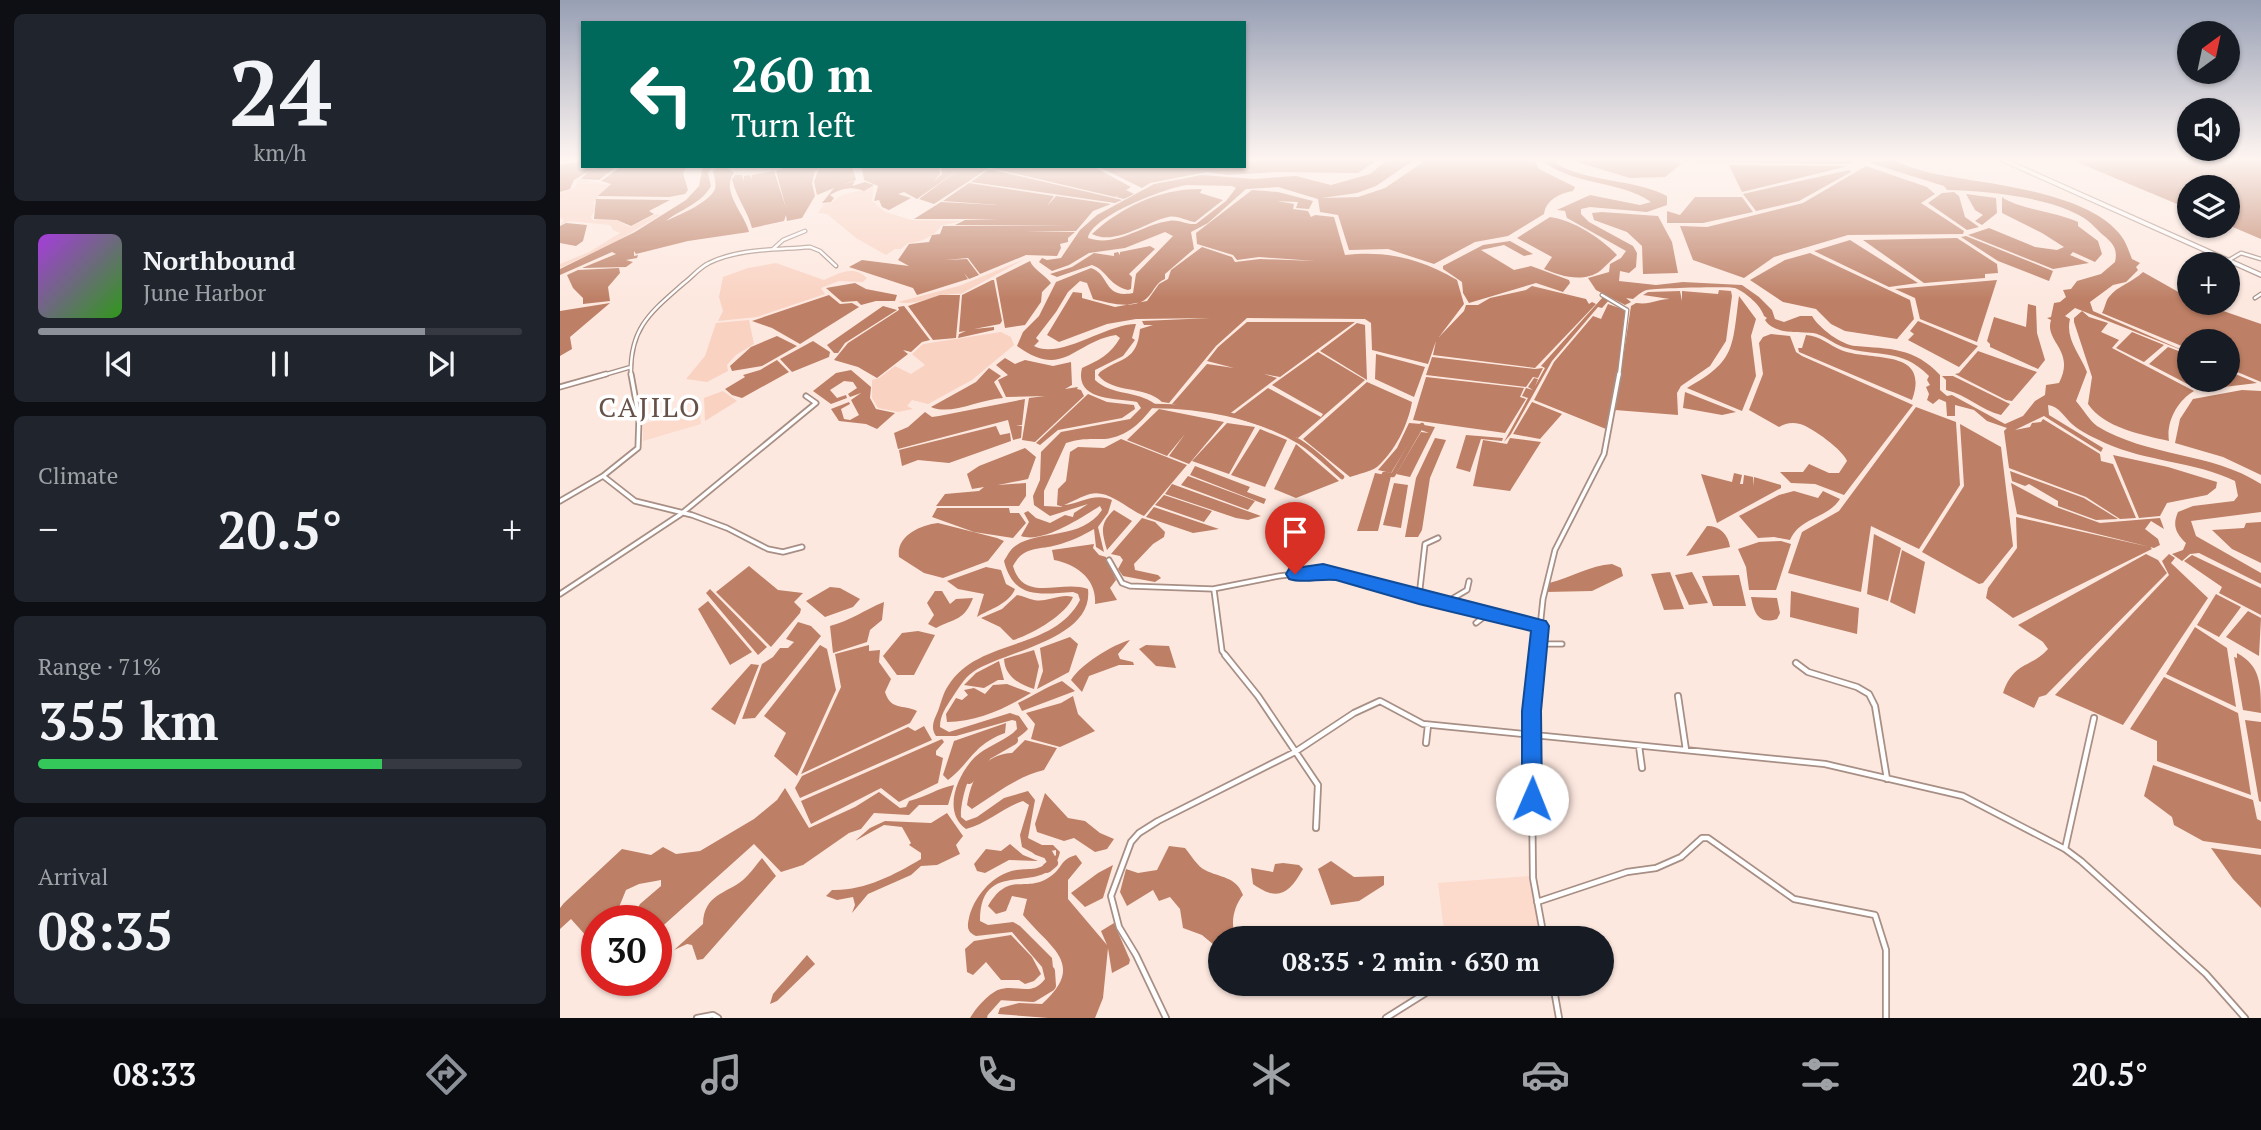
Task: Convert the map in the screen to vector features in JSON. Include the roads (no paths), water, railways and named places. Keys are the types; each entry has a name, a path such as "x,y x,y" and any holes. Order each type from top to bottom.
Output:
{"street":[{"path":"2106,206 2211,252"},
{"path":"771,251 783,240 806,230"},
{"path":"560,501 603,476 638,448 639,418 630,354 640,327 668,294 696,270 716,260 771,251 815,248 836,266"},
{"path":"2240,254 2261,259"},
{"path":"2240,265 2261,275"},
{"path":"2255,298 2261,294"},
{"path":"1542,926 1533,878 1534,735 1531,711 1543,599 1555,551 1604,454 1621,366 1627,310 1603,295"},
{"path":"560,387 631,368"},
{"path":"560,594 681,514 816,403 806,396"},
{"path":"603,476 635,501 692,515 775,551 783,552 802,547"},
{"path":"1419,597 1425,544 1438,538"},
{"path":"1109,560 1122,583 1130,586 1213,589 1279,576 1323,571 1540,626"},
{"path":"1445,603 1467,590 1469,581"},
{"path":"1213,589 1222,651 1258,696 1319,786 1316,828"},
{"path":"1476,623 1489,613"},
{"path":"1539,644 1562,644"},
{"path":"1796,663 1808,673 1857,687 1869,694 1875,706 1887,779"},
{"path":"1678,696 1686,750"},
{"path":"1166,1018 1136,955 1119,928 1111,896 1124,856 1139,833 1295,752 1354,713 1380,701 1419,723 1428,725 1825,764 1963,796 2065,849 2206,974 2245,1018"},
{"path":"2065,849 2094,718"},
{"path":"1426,743 1428,725"},
{"path":"1639,746 1642,768"},
{"path":"1537,902 1627,872 1656,868 1681,857 1702,838 1709,838 1794,899 1875,915 1881,923 1888,978 1886,1018"},
{"path":"1386,1018 1402,1010 1416,996"},
{"path":"1555,996 1559,1018"},
{"path":"697,1018 718,1018"}],"waterway":[{"path":"1148,406 1207,410 1265,425 1306,446 1342,477"},
{"path":"1383,478 1384,474 1393,475 1422,425"},
{"path":"969,779 987,755 1013,740"},
{"path":"1037,850 1048,854 1053,863 1047,868"},
{"path":"982,1018 983,1013 999,995 1033,997 1051,986 1050,971"}],"district":[{"name":"CAJILO","path":"650,406"}]}
